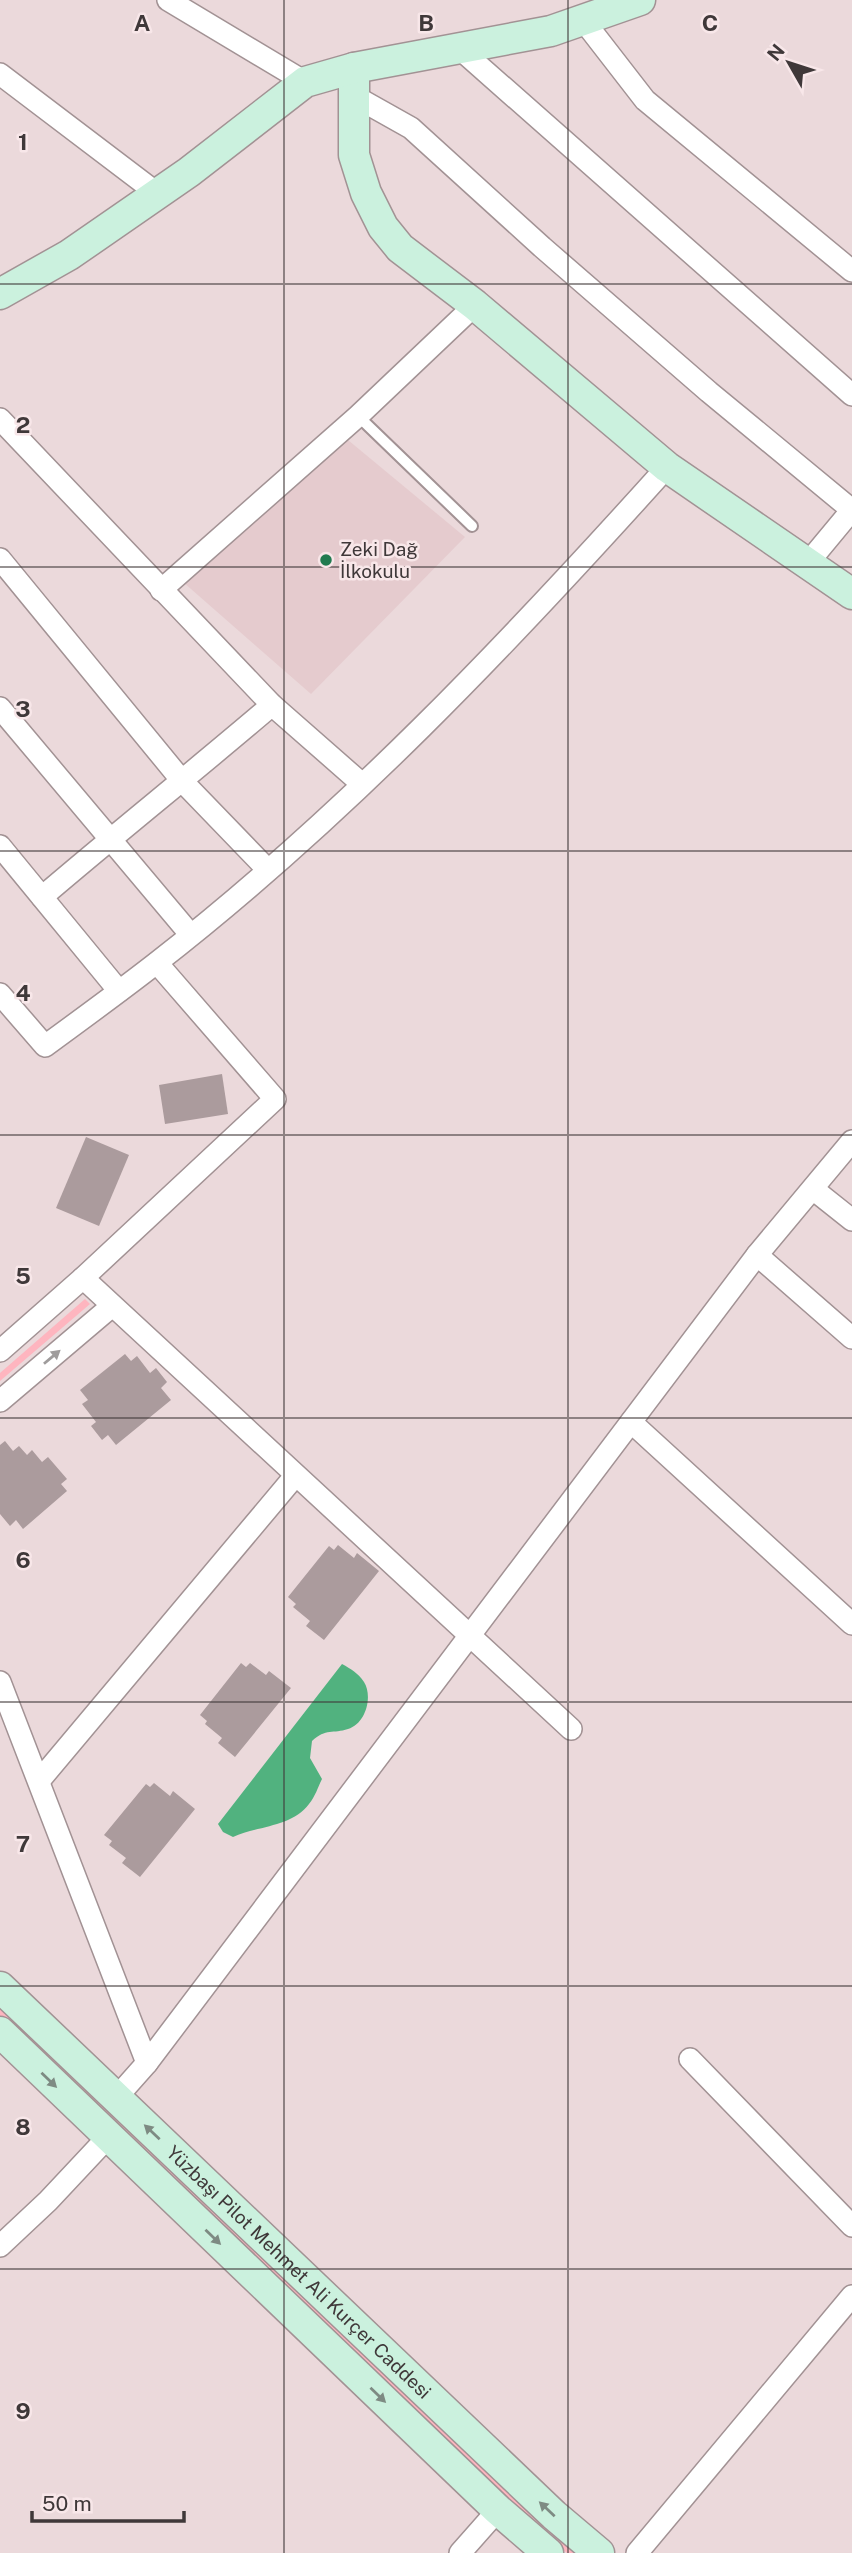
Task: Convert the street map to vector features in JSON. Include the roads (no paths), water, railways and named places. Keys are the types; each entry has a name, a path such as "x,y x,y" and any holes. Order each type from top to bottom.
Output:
{"main road":[{"path":"0,294 69,255 158,194 305,82 354,82 460,49 551,31 640,0"},
{"path":"354,82 355,155 366,193 383,227 400,248 475,305 667,467 852,594"},
{"name":"Yüzbaşı Pilot Mehmet Ali Kurçer Caddesi","path":"0,1987 554,2515 599,2553"},
{"name":"Yüzbaşı Pilot Mehmet Ali Kurçer Caddesi","path":"0,2032 498,2510 548,2553"}],"street":[{"path":"168,0 305,82"},
{"path":"583,20 645,100 852,271"},
{"path":"460,49 852,395"},
{"path":"0,74 158,194"},
{"path":"354,82 411,128 698,383 852,511 807,564"},
{"path":"161,590 358,416 475,305"},
{"path":"0,419 272,705 362,784"},
{"path":"0,994 45,1046 157,963 268,870 403,745 567,578 667,467"},
{"path":"0,559 183,782 268,870"},
{"path":"43,897 272,705"},
{"path":"0,708 190,934"},
{"path":"0,846 119,991"},
{"path":"0,1351 83,1279 275,1099 157,963"},
{"path":"116,2098 148,2063 757,1255 852,1141"},
{"path":"813,1189 852,1220"},
{"path":"757,1255 852,1338"},
{"path":"83,1279 571,1729"},
{"path":"0,1401 112,1306"},
{"path":"631,1422 852,1624"},
{"path":"39,1781 295,1476"},
{"path":"0,1682 148,2063"},
{"path":"690,2059 852,2226"},
{"path":"0,2246 108,2137"},
{"path":"637,2553 852,2296"},
{"path":"460,2553 498,2510"}],"lane":[{"path":"358,416 472,526"}],"place":[{"name":"Zeki Dağ İlkokulu","path":"326,560"}]}
